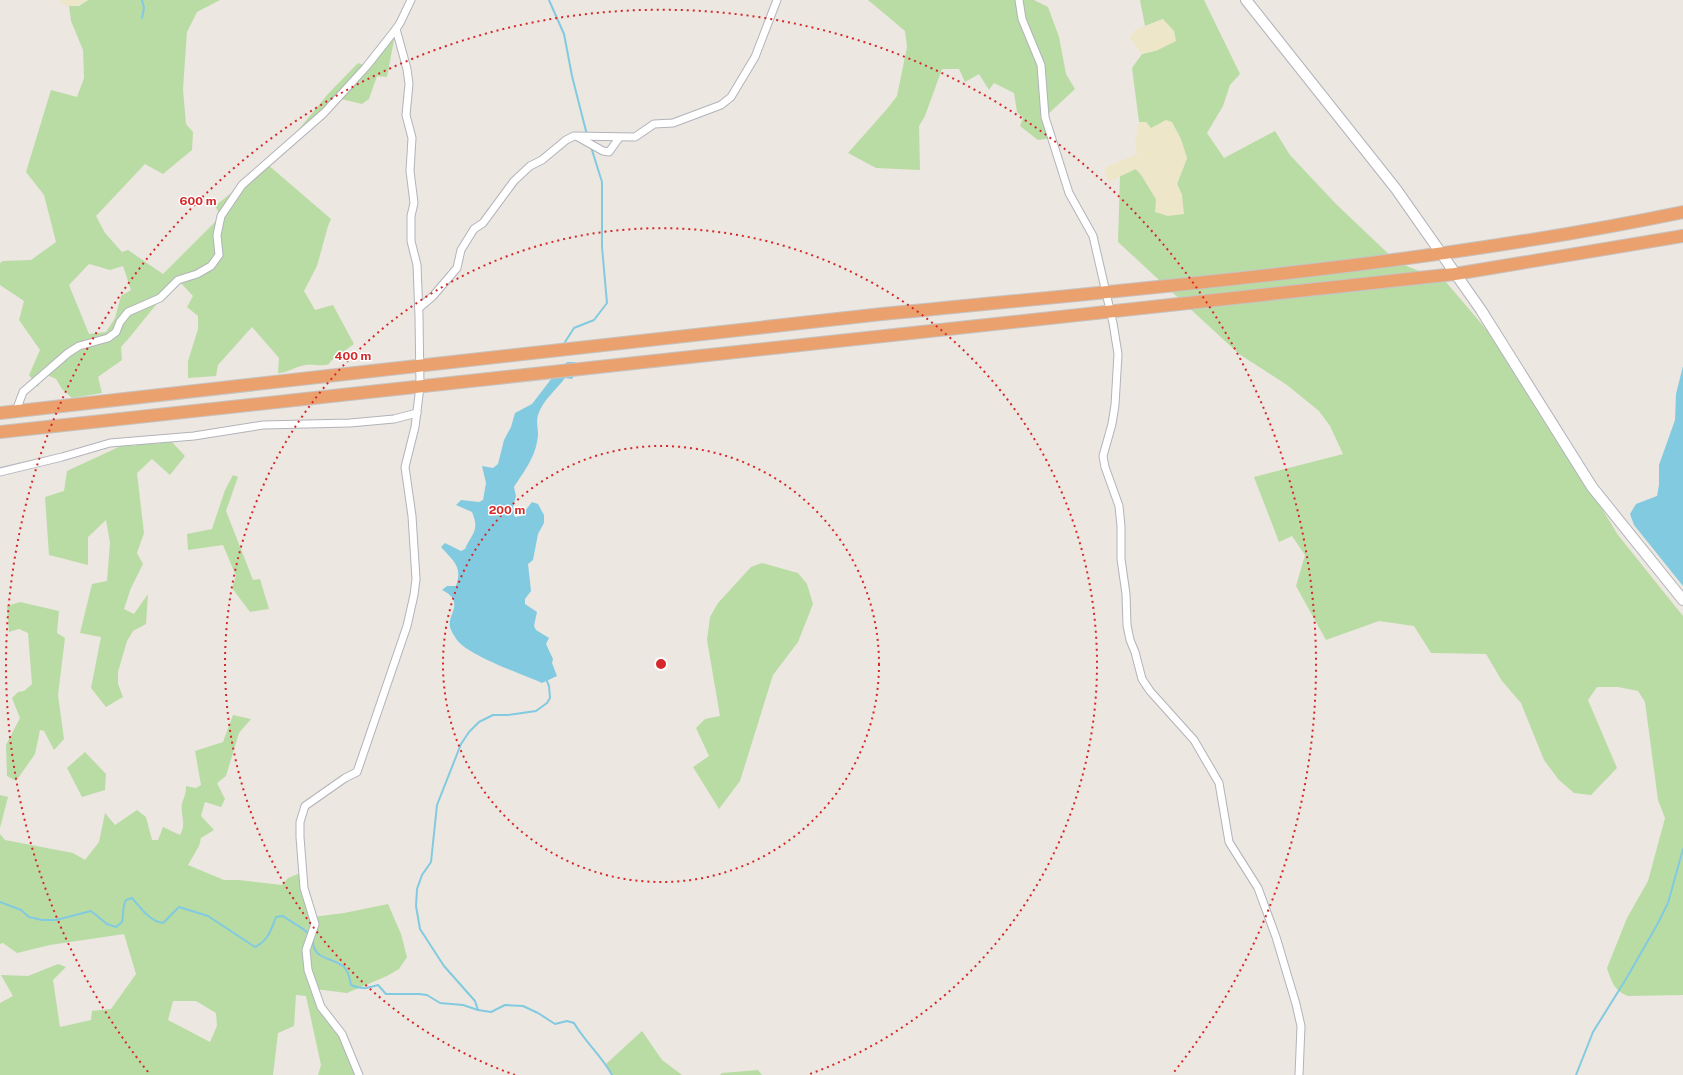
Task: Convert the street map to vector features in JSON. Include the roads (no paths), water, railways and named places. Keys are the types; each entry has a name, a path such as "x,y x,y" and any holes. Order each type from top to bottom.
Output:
{"highway":[{"path":"0,413 848,318 1106,292 1441,254 1683,212"},
{"path":"0,432 1110,310 1455,274 1683,236"}],"street":[{"path":"16,411 23,392 68,353 79,346 108,338 116,332 120,322 128,312 160,298 178,280 197,274 211,266 219,255 217,235 221,216 242,185 324,113 366,67 396,29 411,0"},
{"path":"419,308 433,296 457,268 461,250 474,230 484,223 514,181 530,166 542,160 566,140 578,136 619,138 635,137 654,124 673,123 721,105 731,97 756,57 777,0"},
{"path":"1019,0 1022,19 1041,64 1045,117 1069,193 1093,236 1110,310 1118,354 1114,411 1103,456 1105,467 1119,506 1121,526 1121,559 1126,594 1127,625 1130,640 1135,652 1142,679 1150,691 1194,740 1219,783 1229,842 1258,888 1276,937 1296,1004 1301,1026 1299,1075"},
{"path":"1246,0 1396,189 1481,310 1592,487 1683,600"},
{"path":"359,1075 342,1034 321,1007 308,970 306,950 315,924 304,888 300,822 304,806 345,778 357,772 407,626 416,579 412,516 405,467 417,413 420,386 419,308 417,265 411,241 411,216 414,203 410,170 412,138 406,115 409,84 407,69 396,29"},
{"path":"578,136 603,152 609,152 619,138"},
{"path":"0,472 62,457 110,443 194,436 263,425 350,423 394,419 417,413"}],"water":[{"path":"567,362 575,362 576,372 572,379 565,378 546,400 540,410 537,417 538,434 533,456 514,487 516,496 513,507 515,517 521,516 532,502 538,504 544,515 544,523 538,534 533,560 528,564 531,591 525,599 525,604 537,612 534,626 536,630 549,638 546,644 553,659 552,663 557,676 542,683 484,658 463,646 457,640 450,627 454,608 453,599 442,590 447,586 456,586 458,573 456,564 441,547 445,543 461,551 465,549 474,532 474,518 472,512 456,505 461,500 479,502 483,500 486,483 482,466 493,468 498,464 504,440 511,427 515,413 532,404 555,374"},
{"path":"1683,366 1683,586 1634,525 1630,514 1636,504 1657,496 1659,485 1659,465 1675,420 1676,394"}],"waterway":[{"path":"142,0 144,8 142,18"},
{"path":"549,0 564,34 572,76 587,135"},
{"path":"565,342 574,328 594,320 607,303 602,247 602,182 591,147"},
{"path":"478,1010 475,1001 444,966 420,929 416,906 417,889 422,875 431,862 437,805 461,744 469,732 479,722 493,715 508,715 536,711 547,703 550,698 549,686 546,679"},
{"path":"1576,1075 1593,1032 1626,979 1668,903 1683,849"},
{"path":"0,902 21,910 29,917 42,920 56,920 91,911 107,924 116,927 122,922 126,900 132,898 149,917 158,922 163,923 179,907 208,916 255,947 263,942 271,931 276,917 283,916 310,935"},
{"path":"313,940 314,946 319,955 344,967 350,978 351,985 358,988 378,985 386,994 427,995 440,1003 463,1005 478,1010 491,1012 505,1005 523,1006 538,1013 555,1024 567,1021 574,1023 612,1075"}]}
